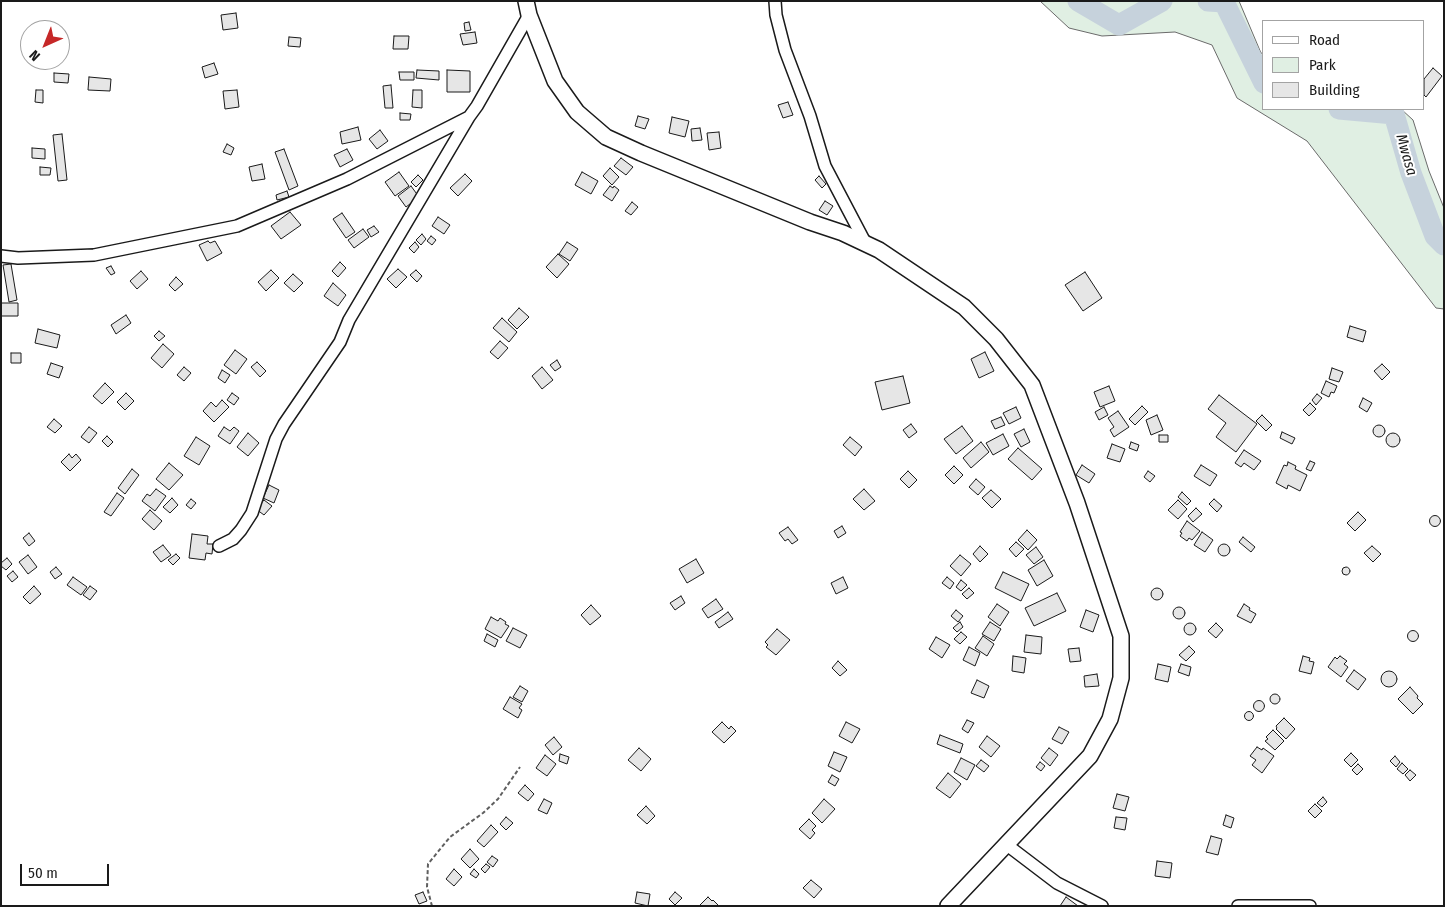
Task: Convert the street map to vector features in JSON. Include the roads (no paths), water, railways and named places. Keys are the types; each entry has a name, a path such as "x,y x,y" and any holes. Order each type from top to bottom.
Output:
{"street":[{"path":"775,1 776,15 785,50 810,116 825,166 866,244"},
{"path":"527,8 555,81 577,112 606,137 879,250 964,307 996,339 1032,385 1077,503 1121,636 1121,678 1110,719 1090,756 948,906"},
{"path":"219,546 233,539 252,513 276,439 284,424 340,342 349,320 477,106 527,8"},
{"path":"1,256 18,258 94,255 237,226 347,179 469,117"},
{"path":"1007,845 1057,883 1102,906"},
{"path":"1238,906 1310,906"}],"waterway":[{"name":"Mwasa","path":"1078,1 1119,25 1162,1"},
{"name":"Mwasa","path":"1208,1 1224,2 1262,79"},
{"name":"Mwasa","path":"1350,110 1394,114 1411,173 1435,236 1444,245"}]}
